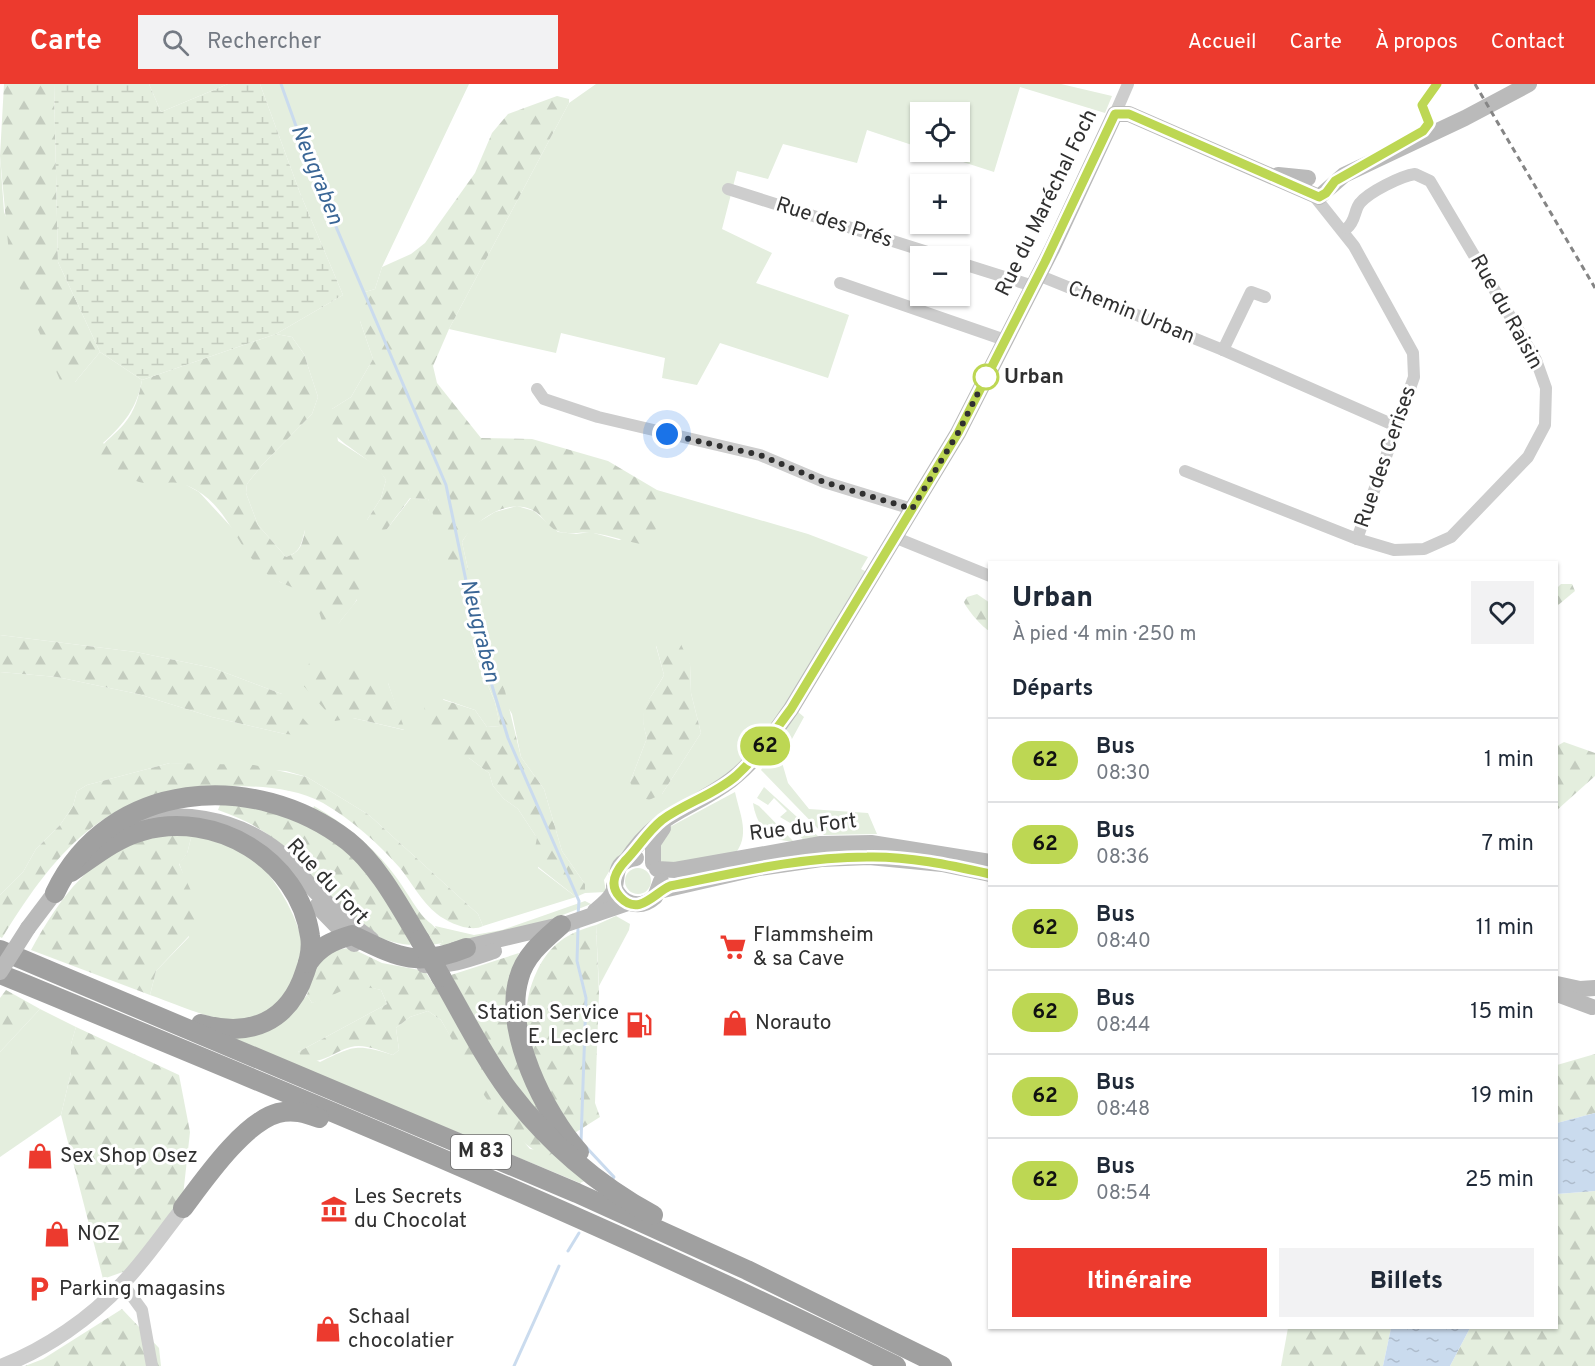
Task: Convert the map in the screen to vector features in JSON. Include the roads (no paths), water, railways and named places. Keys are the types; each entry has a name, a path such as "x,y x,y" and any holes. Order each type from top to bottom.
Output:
{"highway":[{"path":"55,892 76,857 120,820 172,799 239,795 290,808 330,828 350,843 386,886 509,1090 550,1137 610,1189 660,1219 759,1267 777,1285"},
{"path":"71,872 111,846 140,831 169,825 194,826 222,833 242,842 269,861 289,884 301,906 310,937 308,963"},
{"path":"566,923 534,948 519,978 519,1035 529,1066 551,1111 576,1148 603,1176 610,1189"},
{"path":"182,1026 197,1022 226,1030 258,1026 274,1017 295,997 308,963 316,951 330,942 352,935 378,949 407,957 440,958 466,948"},
{"name":"M 83","path":"0,950 577,1193 777,1285 942,1366"},
{"name":"M 83","path":"0,973 559,1208 770,1304 896,1366"},
{"path":"183,1208 229,1150 262,1121 277,1113 295,1111 331,1122 354,1122"}],"main road":[{"path":"1115,114 1129,114 1260,170 1318,187 1465,118 1481,107 1529,84"},
{"name":"Rue du Maréchal Foch","path":"655,866 653,843 661,829 720,798 746,780 765,759 791,709 958,433 1036,281 1115,114"},
{"name":"Rue du Maréchal Foch","path":"626,861 661,821 720,787 743,770 766,744 791,709"},
{"name":"Rue du Fort","path":"0,973 28,928 71,872 110,838 150,819 173,816 201,818 235,827 277,851 324,900 371,939 392,948 422,953 466,948 566,923"},
{"name":"Rue du Fort","path":"235,827 273,856 347,937 382,958 439,966 462,962 592,913 628,903 642,904 654,898 659,891 759,868 821,859 869,856 942,864 988,874"},
{"name":"Rue du Fort","path":"592,913 609,899 616,872 626,861 640,858 655,866 675,870 821,844 871,843 988,862"},
{"path":"655,866 661,876 659,891"},
{"path":"614,886 617,893 628,903"},
{"path":"1558,984 1580,989 1594,999"},
{"path":"1558,994 1594,999"}],"street":[{"name":"Rue du Maréchal Foch","path":"1115,114 1128,84"},
{"name":"Rue du Raisin","path":"1185,471 1357,539 1394,550 1424,549 1451,537 1528,458 1545,425 1546,388 1536,360 1430,181 1415,174 1396,180 1361,201 1353,222 1347,228"},
{"name":"Rue des Cerises","path":"1318,187 1347,228 1354,246"},
{"name":"Rue des Cerises","path":"1318,187 1354,246 1413,354 1414,377 1357,539"},
{"name":"Rue des Prés","path":"728,189 910,247"},
{"path":"970,265 1036,281"},
{"name":"Chemin Urban","path":"1036,281 1223,350 1396,426"},
{"path":"840,283 1005,340"},
{"path":"1223,350 1251,292 1264,297"},
{"path":"537,388 544,399 598,417 760,455 824,482 912,509"},
{"path":"894,537 988,575"},
{"path":"2,1366 30,1356 74,1325 123,1284 183,1208"},
{"path":"123,1284 142,1311 152,1366"}],"water":[{"path":"1595,1113 1595,1191 1558,1194 1558,1123"},
{"path":"1391,1329 1469,1329 1450,1366 1383,1366"}],"waterway":[{"name":"Neugraben","path":"281,84 311,168 446,485 479,643 508,738 579,901 578,915"},
{"name":"Neugraben","path":"578,928 577,961 586,998 581,1142"},
{"name":"Neugraben","path":"586,1147 614,1177 612,1180"},
{"path":"568,1251 579,1233"},
{"name":"Neugraben","path":"514,1366 559,1266"}],"railway":[{"path":"1475,84 1595,288"}],"place":[{"name":"Urban","path":"986,377"},
{"name":"Flammsheim & sa Cave","path":"733,947"},
{"name":"Norauto","path":"735,1023"},
{"name":"Station Service E. Leclerc","path":"639,1025"},
{"name":"Sex Shop Osez","path":"40,1156"},
{"name":"Les Secrets du Chocolat","path":"334,1209"},
{"name":"NOZ","path":"57,1234"},
{"name":"Parking magasins","path":"39,1289"},
{"name":"Schaal chocolatier","path":"328,1329"}]}
